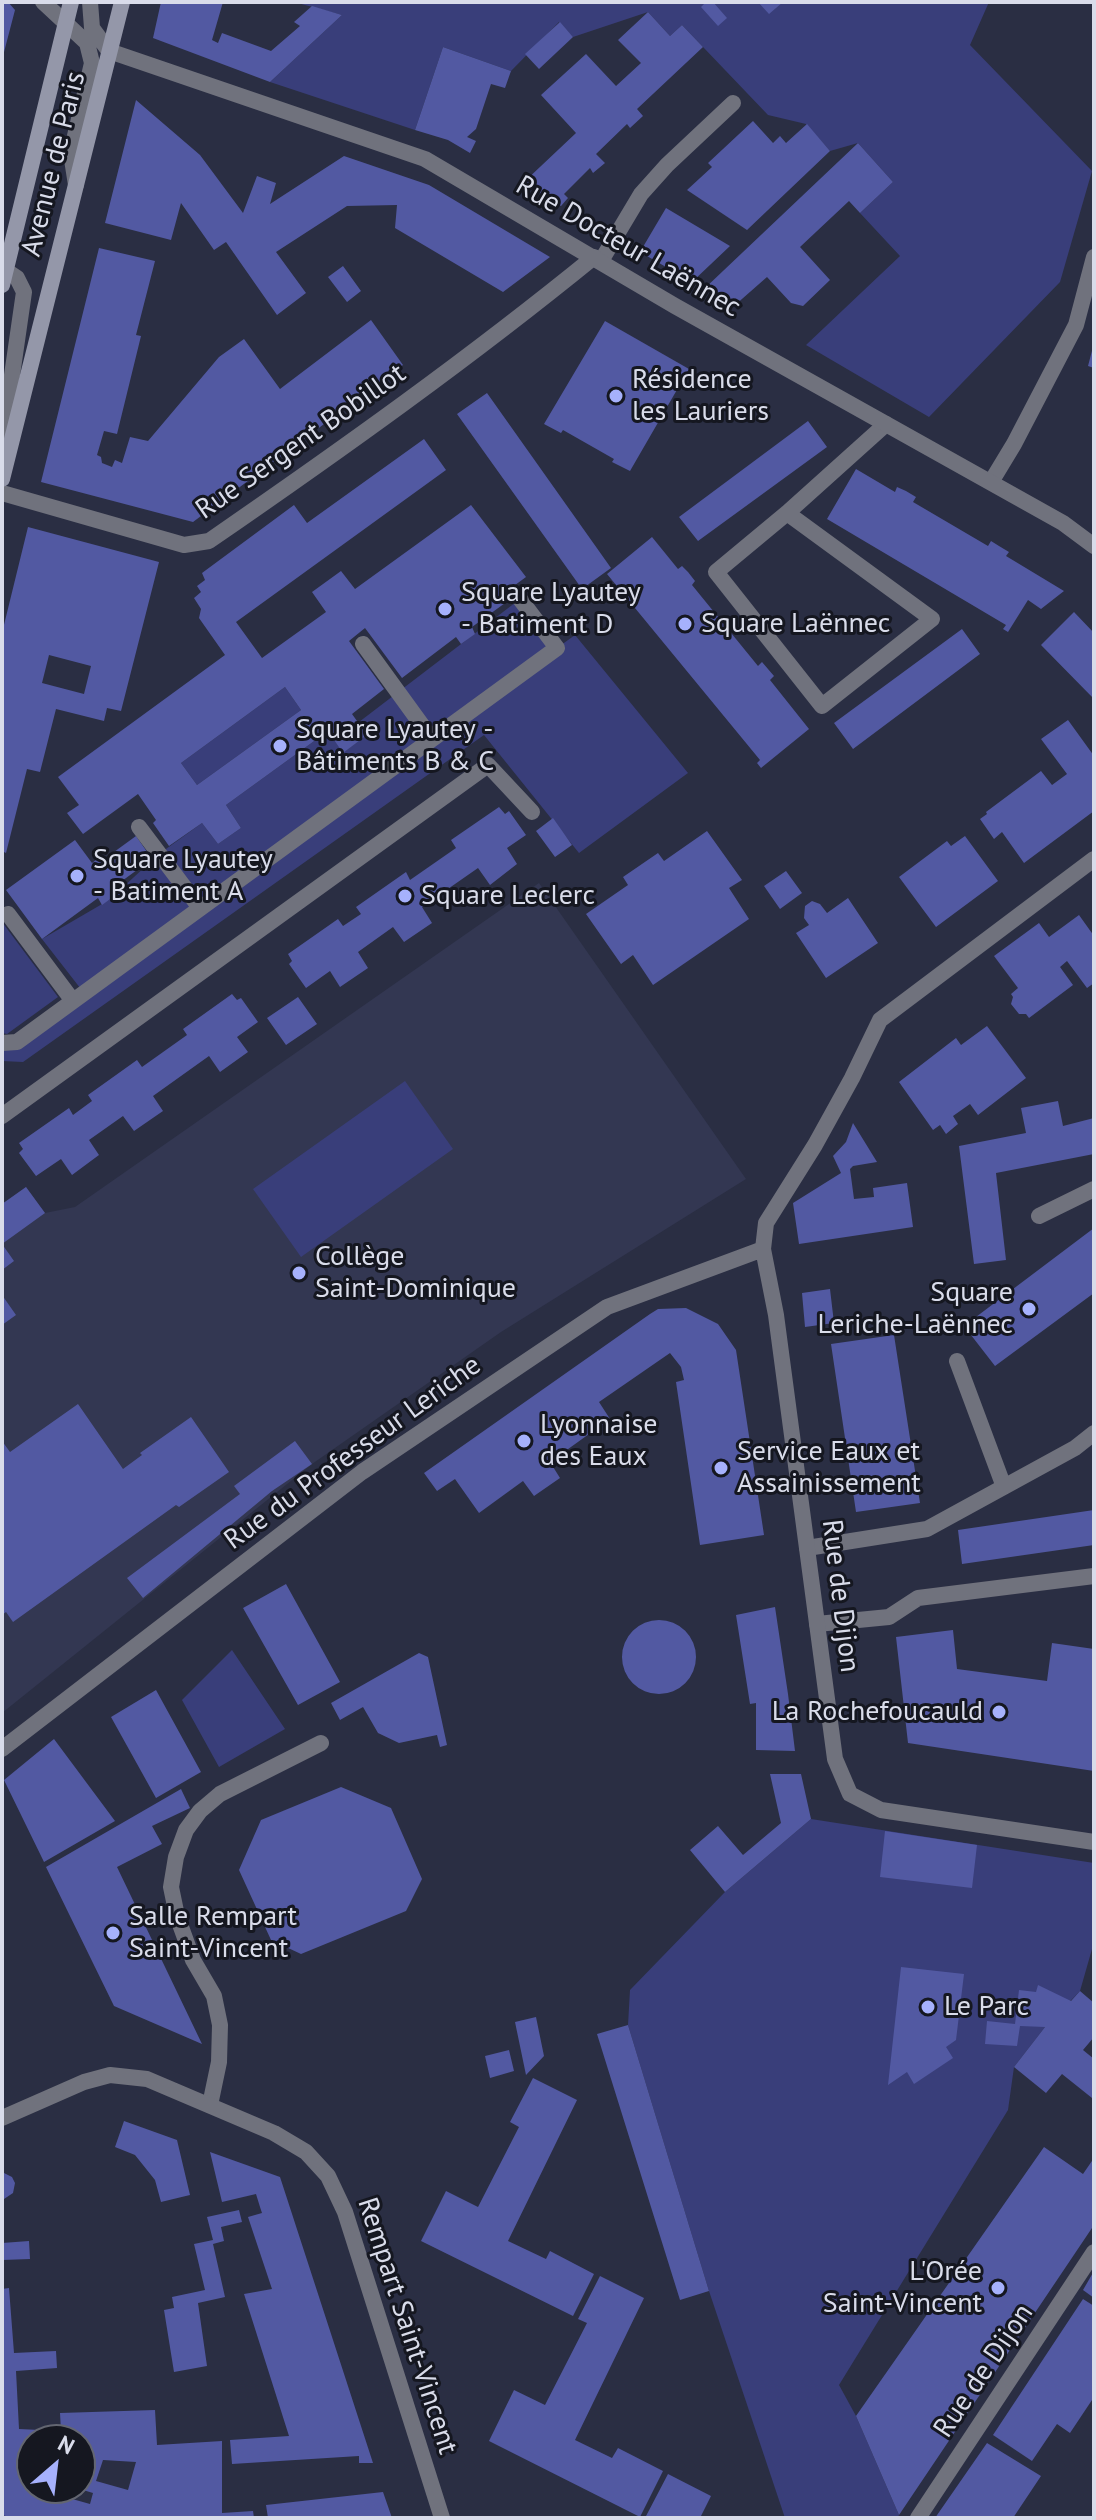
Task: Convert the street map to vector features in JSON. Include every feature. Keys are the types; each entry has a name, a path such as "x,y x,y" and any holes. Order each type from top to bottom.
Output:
{"main road":[{"name":"Avenue de Paris","path":"3,274 71,2"},
{"name":"Avenue de Paris","path":"2,479 122,2"}],"street":[{"path":"43,2 87,43 92,63 71,153 76,185"},
{"path":"90,2 92,28 109,51"},
{"name":"Rue Docteur Laënnec","path":"109,51 425,159 675,306 1063,523 1094,546"},
{"path":"598,259 641,194 733,103"},
{"path":"991,482 1076,325 1094,257"},
{"name":"Rue Sergent Bobillot","path":"2,493 184,545 209,541 411,399 598,259"},
{"path":"3,274 17,278 24,292 10,389 11,443"},
{"path":"787,513 932,619 822,706 716,572 886,424"},
{"path":"2,1043 17,1042 557,648 520,599"},
{"path":"363,644 432,739"},
{"path":"2,1116 488,765 532,812"},
{"path":"139,827 200,908"},
{"path":"763,1249 766,1223 815,1145 880,1020 1094,859"},
{"path":"8,914 73,1001"},
{"path":"1039,1216 1094,1189"},
{"name":"Rue de Dijon","path":"763,1249 776,1315 835,1759 850,1794 881,1810 1094,1842"},
{"name":"Rue du Professeur Leriche","path":"2,1749 362,1472 607,1307 763,1249"},
{"path":"957,1361 1004,1487"},
{"path":"807,1548 927,1529 1075,1448 1094,1433"},
{"path":"817,1624 889,1617 918,1598 1094,1576"},
{"path":"210,2105 219,2062 220,2025 214,1996 193,1960 177,1916 171,1887 176,1857 186,1830 200,1811 220,1794 321,1743"},
{"name":"Rempart Saint-Vincent","path":"2,2118 84,2082 110,2075 147,2079 274,2133 306,2152 328,2176 345,2212 442,2518"},
{"name":"Rue de Dijon","path":"918,2518 1094,2252"}],"shaded area":[{"path":"294,2 989,2 970,45 1092,171 1060,282 929,417 806,345 900,256 860,213 893,182 858,143 830,151 806,124 768,115 682,25 670,36 648,12 573,37 559,22 511,71 443,47 415,130 270,82 342,15"},
{"path":"520,599 557,648 575,635 688,773 579,853 484,735 23,1062 2,1061 2,1045 84,993 42,939 109,900 159,854 202,823 218,844 241,828 226,805 328,731 344,752 367,735 359,722"},
{"path":"285,687 301,710 197,785 181,763"},
{"name":"Collège Saint-Dominique","path":"539,883 746,1179 501,1332 312,1464 2,1713 2,1204 26,1187 45,1213 75,1207"},
{"path":"2,922 58,997 7,1034 2,1033"},
{"path":"405,1081 453,1149 301,1257 253,1189"},
{"path":"232,1650 285,1729 219,1767 182,1700"},
{"path":"811,1819 1094,1863 1094,1942 1080,1991 1045,2027 1014,2067 1008,2110 839,2385 856,2416 899,2515 897,2518 785,2518 709,2291 628,2025 630,1990 725,1892"}],"building":[{"path":"2,2 8,2 15,10 3,56"},
{"path":"161,2 223,2 212,40 218,43 222,33 271,51 300,26 294,22 312,6 342,15 270,82 153,38"},
{"path":"706,2 713,2 727,18 718,26 701,7"},
{"path":"758,2 783,2 769,14"},
{"path":"648,12 670,36 682,25 703,47 637,109 643,116 630,128 627,124 596,154 605,163 593,173 590,168 564,194 568,198 561,206 523,183 576,133 541,95 586,54 616,86 641,63 618,40"},
{"path":"560,22 573,37 539,69 525,54"},
{"path":"443,47 511,71 505,88 491,84 476,129 467,137 476,141 470,153 448,140 415,130"},
{"path":"136,100 200,155 243,213 257,176 276,183 270,204 344,156 429,185 550,257 503,292 395,228 397,205 347,206 276,252 306,293 277,315 226,242 214,250 181,203 171,240 105,223"},
{"path":"753,121 773,143 780,136 786,143 807,124 830,151 747,230 687,190 712,167 708,163"},
{"path":"858,143 893,182 860,213 849,201 800,247 830,280 803,306 791,303 767,277 734,306 704,289"},
{"path":"666,208 730,246 692,282 640,252"},
{"path":"99,248 155,261 136,335 141,336 117,434 104,431 97,455 102,463 112,467 115,460 122,463 130,437 148,441 219,357 244,339 280,389 371,320 403,365 193,522 41,482"},
{"path":"343,266 361,291 347,302 328,277"},
{"name":"Résidence les Lauriers","path":"605,321 689,369 630,471 563,430 561,433 544,424"},
{"path":"1094,347 1094,368 1088,366"},
{"path":"487,393 611,568 582,589 457,414"},
{"path":"808,421 827,447 698,541 679,517"},
{"path":"424,439 446,470 236,622 262,658 326,612 312,592 341,571 355,589 471,505 526,577 507,591 512,598 472,627 475,634 461,644 456,637 402,678 365,628 349,641 384,689 352,714 367,735 343,753 328,731 226,805 241,828 218,844 202,823 169,846 138,794 83,834 67,813 79,805 58,777 225,655 199,618 201,609 194,598 201,592 197,586 205,580 202,573 294,505 307,523","holes":["285,687 301,710 197,785 181,763"]},
{"name":"Square Laënnec","path":"856,469 895,492 897,487 906,491 916,497 913,502 988,546 991,541 1009,552 1006,556 1064,591 1041,609 1028,600 1008,632 1003,629 1006,625 827,519"},
{"path":"28,527 159,562 121,711 107,708 104,721 56,709 40,772 27,769 6,853 2,851 2,633","holes":["49,655 91,666 84,694 42,683"]},
{"name":"Square Laënnec","path":"652,537 678,569 682,566 688,572 695,581 692,585 758,666 762,662 774,676 770,680 809,729 761,768 757,763 760,760 607,574"},
{"path":"1074,612 1094,633 1094,699 1041,645"},
{"path":"962,629 980,654 853,749 834,723"},
{"path":"1068,720 1094,756 1094,811 1024,863 1002,832 994,839 980,819 1041,771 1052,785 1067,774 1041,739"},
{"name":"Square Leclerc","path":"499,807 505,814 509,811 526,835 507,848 517,864 490,885 478,868 422,907 432,923 404,942 393,927 358,952 368,968 340,987 330,971 306,988 289,964 292,961 288,954 338,919 343,926 361,914 356,907 406,872 410,880 456,848 451,840"},
{"path":"553,818 572,845 555,857 536,831"},
{"path":"707,831 742,880 729,888 749,919 653,985 633,955 621,964 586,914 628,885 623,877 658,853 664,861"},
{"name":"Square Lyautey - Batiment A","path":"136,836 152,859 111,889 116,895 102,905 98,898 42,939 6,890 75,840 92,863 101,856 103,860"},
{"path":"965,836 998,881 936,927 899,877 947,841 951,846"},
{"path":"786,871 802,893 780,909 764,886"},
{"path":"848,898 878,943 826,978 796,933 809,925 804,918 805,906 812,901 820,904 827,913"},
{"path":"1079,915 1094,936 1094,983 1087,988 1067,961 1060,967 1073,985 1029,1018 1026,1014 1019,1014 1011,1004 1011,994 1018,988 994,956 1039,923 1049,937"},
{"path":"232,994 237,1000 241,998 258,1022 237,1037 248,1052 220,1072 209,1056 153,1096 163,1111 134,1131 123,1116 89,1140 99,1155 72,1175 61,1159 36,1176 19,1153 23,1149 19,1143 69,1108 73,1115 92,1101 88,1095 137,1060 142,1067 187,1035 183,1029"},
{"path":"298,997 317,1024 286,1045 267,1018"},
{"path":"987,1026 1026,1078 978,1115 970,1104 953,1116 958,1124 946,1134 940,1125 933,1130 899,1082 956,1038 961,1045"},
{"path":"1058,1101 1063,1126 1094,1118 1094,1154 996,1173 1006,1260 974,1264 959,1146 1026,1133 1021,1108"},
{"path":"853,1123 877,1162 850,1169 854,1199 874,1197 873,1188 907,1183 913,1227 799,1244 793,1203 841,1173 833,1156 846,1142"},
{"path":"26,1187 45,1213 2,1244 2,1204"},
{"name":"Square Leriche-Laënnec","path":"1094,1228 1094,1293 995,1366 964,1326"},
{"path":"2,1244 14,1261 2,1270"},
{"path":"830,1289 834,1323 805,1327 802,1293"},
{"path":"2,1295 16,1315 2,1325"},
{"name":"Service Eaux et Assainissement","path":"686,1308 718,1324 736,1350 764,1535 700,1545 676,1382 684,1380 681,1367 670,1353 599,1402 610,1419 550,1462 560,1478 534,1496 523,1481 479,1513 455,1479 437,1491 424,1473 650,1314 658,1309"},
{"path":"894,1335 920,1503 856,1512 831,1344"},
{"path":"78,1404 123,1469 191,1417 229,1472 179,1507 176,1505 13,1622 6,1612 2,1615 2,1441 10,1452"},
{"path":"295,1441 312,1464 272,1491 143,1598 127,1578 240,1494 234,1486"},
{"path":"1094,1510 1094,1545 962,1564 958,1530"},
{"path":"286,1584 340,1682 298,1705 243,1608"},
{"path":"775,1607 795,1751 756,1750 756,1703 750,1704 736,1615"},
{"path":"652,1620 666,1620 680,1626 690,1636 696,1657 694,1671 680,1688 666,1694 652,1694 638,1688 628,1678 622,1664 622,1650 628,1636 638,1626"},
{"name":"La Rochefoucauld","path":"953,1630 957,1669 1047,1681 1052,1643 1094,1649 1094,1771 908,1743 896,1637"},
{"path":"419,1653 428,1657 447,1745 440,1747 437,1735 399,1743 378,1733 363,1707 340,1720 331,1703"},
{"path":"156,1690 201,1772 156,1798 111,1717"},
{"path":"54,1739 115,1821 44,1862 4,1780"},
{"path":"770,1774 801,1774 811,1819 725,1892 690,1850 718,1826 743,1855 781,1823"},
{"path":"341,1787 391,1808 422,1879 406,1911 301,1954 271,1940 239,1870 261,1820"},
{"name":"Salle Rempart Saint-Vincent","path":"181,1789 190,1808 152,1826 162,1844 117,1867 202,2044 114,2006 46,1867"},
{"path":"885,1831 977,1845 972,1888 880,1877"},
{"name":"Le Parc","path":"901,1967 964,1974 956,2040 946,2047 953,2058 914,2084 907,2072 888,2085"},
{"path":"1038,1985 1071,2001 1080,1991 1094,2003 1094,2037 1083,2050 1094,2059 1092,2098 1062,2074 1046,2093 1014,2067 1045,2027 1020,2026 1017,2046 985,2044 987,2021 1015,2024 1019,1990 1036,1992"},
{"path":"536,2017 544,2056 526,2075 515,2022"},
{"path":"628,2025 709,2291 680,2300 597,2034"},
{"path":"509,2050 514,2071 490,2078 485,2056"},
{"path":"533,2078 577,2100 508,2241 546,2259 550,2251 594,2274 573,2316 421,2241 446,2191 478,2207 519,2127 510,2122"},
{"path":"124,2121 177,2140 190,2195 161,2202 155,2180 135,2155 115,2147"},
{"name":"L'Orée Saint-Vincent","path":"1044,2147 1083,2174 1094,2158 1094,2225 899,2515 856,2416"},
{"path":"210,2152 280,2177 373,2463 359,2463 359,2456 232,2464 230,2440 289,2436 244,2294 272,2289 248,2217 262,2213 256,2194 222,2202"},
{"path":"2,2172 12,2177 15,2183 13,2193 4,2199 2,2199"},
{"path":"239,2210 242,2222 221,2227 224,2241 213,2244 225,2297 198,2303 207,2366 174,2372 164,2310 174,2308 172,2297 205,2290 194,2244 213,2240 207,2217"},
{"path":"29,2241 30,2259 2,2260 2,2243"},
{"path":"1094,2271 1094,2298 1083,2290"},
{"path":"600,2276 644,2298 575,2440 612,2458 618,2448 663,2471 640,2517 489,2441 514,2390 545,2405 587,2323 578,2319"},
{"path":"9,2288 14,2353 56,2351 57,2368 16,2371 19,2424 16,2424 16,2504 96,2504 96,2481 96,2424 61,2424 60,2413 155,2410 157,2445 222,2441 222,2513 253,2511 254,2518 13,2518 2,2515 2,2289","holes":["103,2460 136,2462 128,2490 96,2481"]},
{"path":"1083,2299 1094,2306 1094,2397 1070,2433 1057,2424 1032,2461 993,2435"},
{"path":"987,2443 1041,2476 1013,2518 935,2518"},
{"path":"668,2474 711,2496 700,2518 645,2518"},
{"path":"383,2492 392,2518 268,2518 266,2505"}],"place":[{"name":"Résidence les Lauriers","path":"616,396"},
{"name":"Square Lyautey - Batiment D","path":"445,609"},
{"name":"Square Laënnec","path":"685,624"},
{"name":"Square Lyautey - Bâtiments B & C","path":"280,746"},
{"name":"Square Lyautey - Batiment A","path":"77,876"},
{"name":"Square Leclerc","path":"405,896"},
{"name":"Collège Saint-Dominique","path":"299,1273"},
{"name":"Square Leriche-Laënnec","path":"1029,1309"},
{"name":"Lyonnaise des Eaux","path":"524,1441"},
{"name":"Service Eaux et Assainissement","path":"721,1468"},
{"name":"La Rochefoucauld","path":"999,1712"},
{"name":"Salle Rempart Saint-Vincent","path":"113,1933"},
{"name":"Le Parc","path":"928,2007"},
{"name":"L'Orée Saint-Vincent","path":"998,2288"}]}
